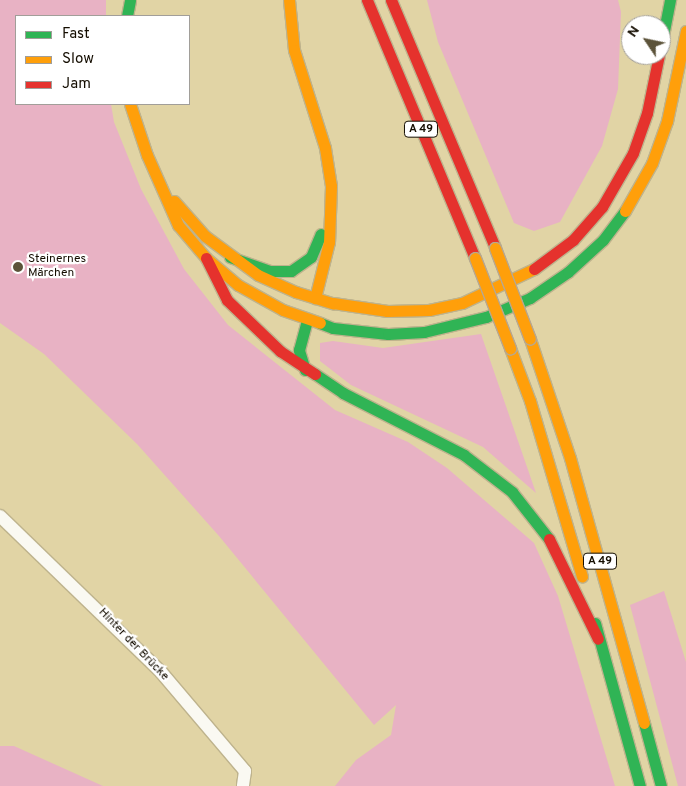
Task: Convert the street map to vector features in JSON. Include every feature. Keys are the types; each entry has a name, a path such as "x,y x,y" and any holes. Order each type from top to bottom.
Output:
{"main road":[{"path":"127,15 130,0"},
{"path":"289,0 294,50 329,167 331,204 328,242 315,298 299,350 305,370"},
{"name":"A 49","path":"367,0 475,258 530,400 640,786"},
{"path":"667,15 670,0"},
{"name":"A 49","path":"392,2 530,339 570,458 661,786"},
{"path":"130,105 140,137 178,225 206,258 261,299 307,320 369,333 433,330 509,308 568,272 618,222 652,163 667,121 686,31"},
{"path":"159,181 194,224 230,257 268,281 315,298 387,311 430,310 481,296 538,267 588,224 621,177 647,113 657,65"},
{"path":"230,257 277,273 298,268 316,250 331,204"},
{"path":"206,258 220,290 236,310 305,370 343,393 464,455 512,492 554,544 598,639"}],"street":[{"name":"Hinter der Brücke","path":"0,516 161,672 245,771 243,786"}],"shaded area":[{"path":"0,0 106,0 106,15 15,15 15,105 111,105 114,122 141,189 184,269 228,325 335,410 408,442 447,468 534,543 558,596 615,786 335,786 356,760 391,735 396,705 374,725 219,536 137,444 44,354 0,323"},
{"path":"427,0 618,0 621,12 618,89 602,146 560,222 534,231 514,223 438,42"},
{"path":"481,334 536,493 483,447 351,385 320,361 320,343 333,341 383,348"},
{"path":"664,591 686,662 686,786 678,786 630,605"},
{"path":"0,746 14,746 103,786 0,786"}],"traffic: fast":[{"path":"127,15 130,0"},
{"path":"667,15 670,0"},
{"path":"320,323 333,328 388,334 424,332 486,317 530,298 568,272 603,240 625,211"},
{"path":"230,257 270,271 291,271 311,257 321,234"},
{"path":"305,370 299,350 307,320"},
{"path":"315,374 343,393 464,455 512,492 549,539"},
{"path":"595,623 640,786"},
{"path":"644,723 661,786"}],"traffic: slow":[{"path":"289,0 294,50 325,148 331,186 329,242 315,298"},
{"path":"625,211 652,163 667,121 686,31"},
{"path":"130,105 147,155 178,225 206,258 238,285 283,310 320,323"},
{"path":"174,201 205,236 258,275 296,292 333,303 387,311 429,310 462,303 534,269"},
{"path":"495,248 530,339"},
{"path":"475,258 510,348"},
{"path":"530,339 570,458 644,723"},
{"path":"510,348 530,401 582,576"}],"traffic: jam":[{"path":"367,0 475,258"},
{"path":"391,0 495,248"},
{"path":"534,269 573,240 602,207 633,153 647,113 657,65"},
{"path":"206,258 227,300 280,351 315,374"},
{"path":"549,539 598,639"}],"place":[{"name":"Steinernes Märchen","path":"18,267"}]}
